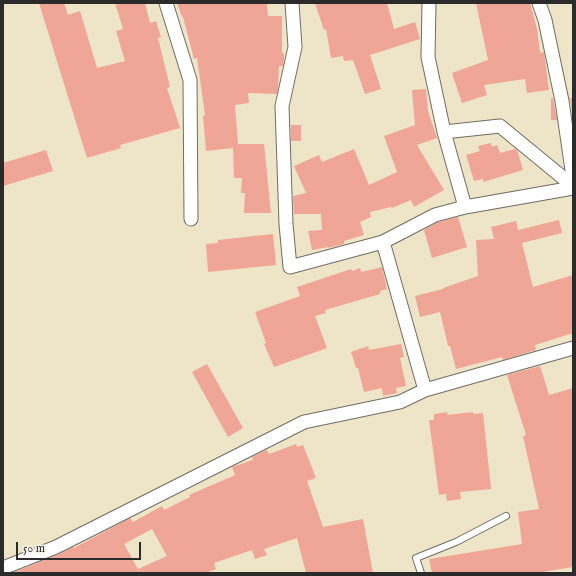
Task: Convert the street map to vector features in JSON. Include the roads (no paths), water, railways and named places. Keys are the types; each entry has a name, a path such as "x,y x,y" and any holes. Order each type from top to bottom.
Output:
{"street":[{"path":"166,3 190,80 191,220"},
{"path":"292,3 295,47 282,106 286,224 290,267 383,242 435,215 465,207 573,187"},
{"path":"429,3 428,57 444,132 465,207"},
{"path":"539,3 545,20 562,101 573,177"},
{"path":"444,132 500,126 573,187"},
{"path":"383,242 425,390"},
{"path":"3,568 56,547 304,422 400,402 425,390 573,348"}],"lane":[{"path":"421,573 416,558 456,542 506,516"}]}
